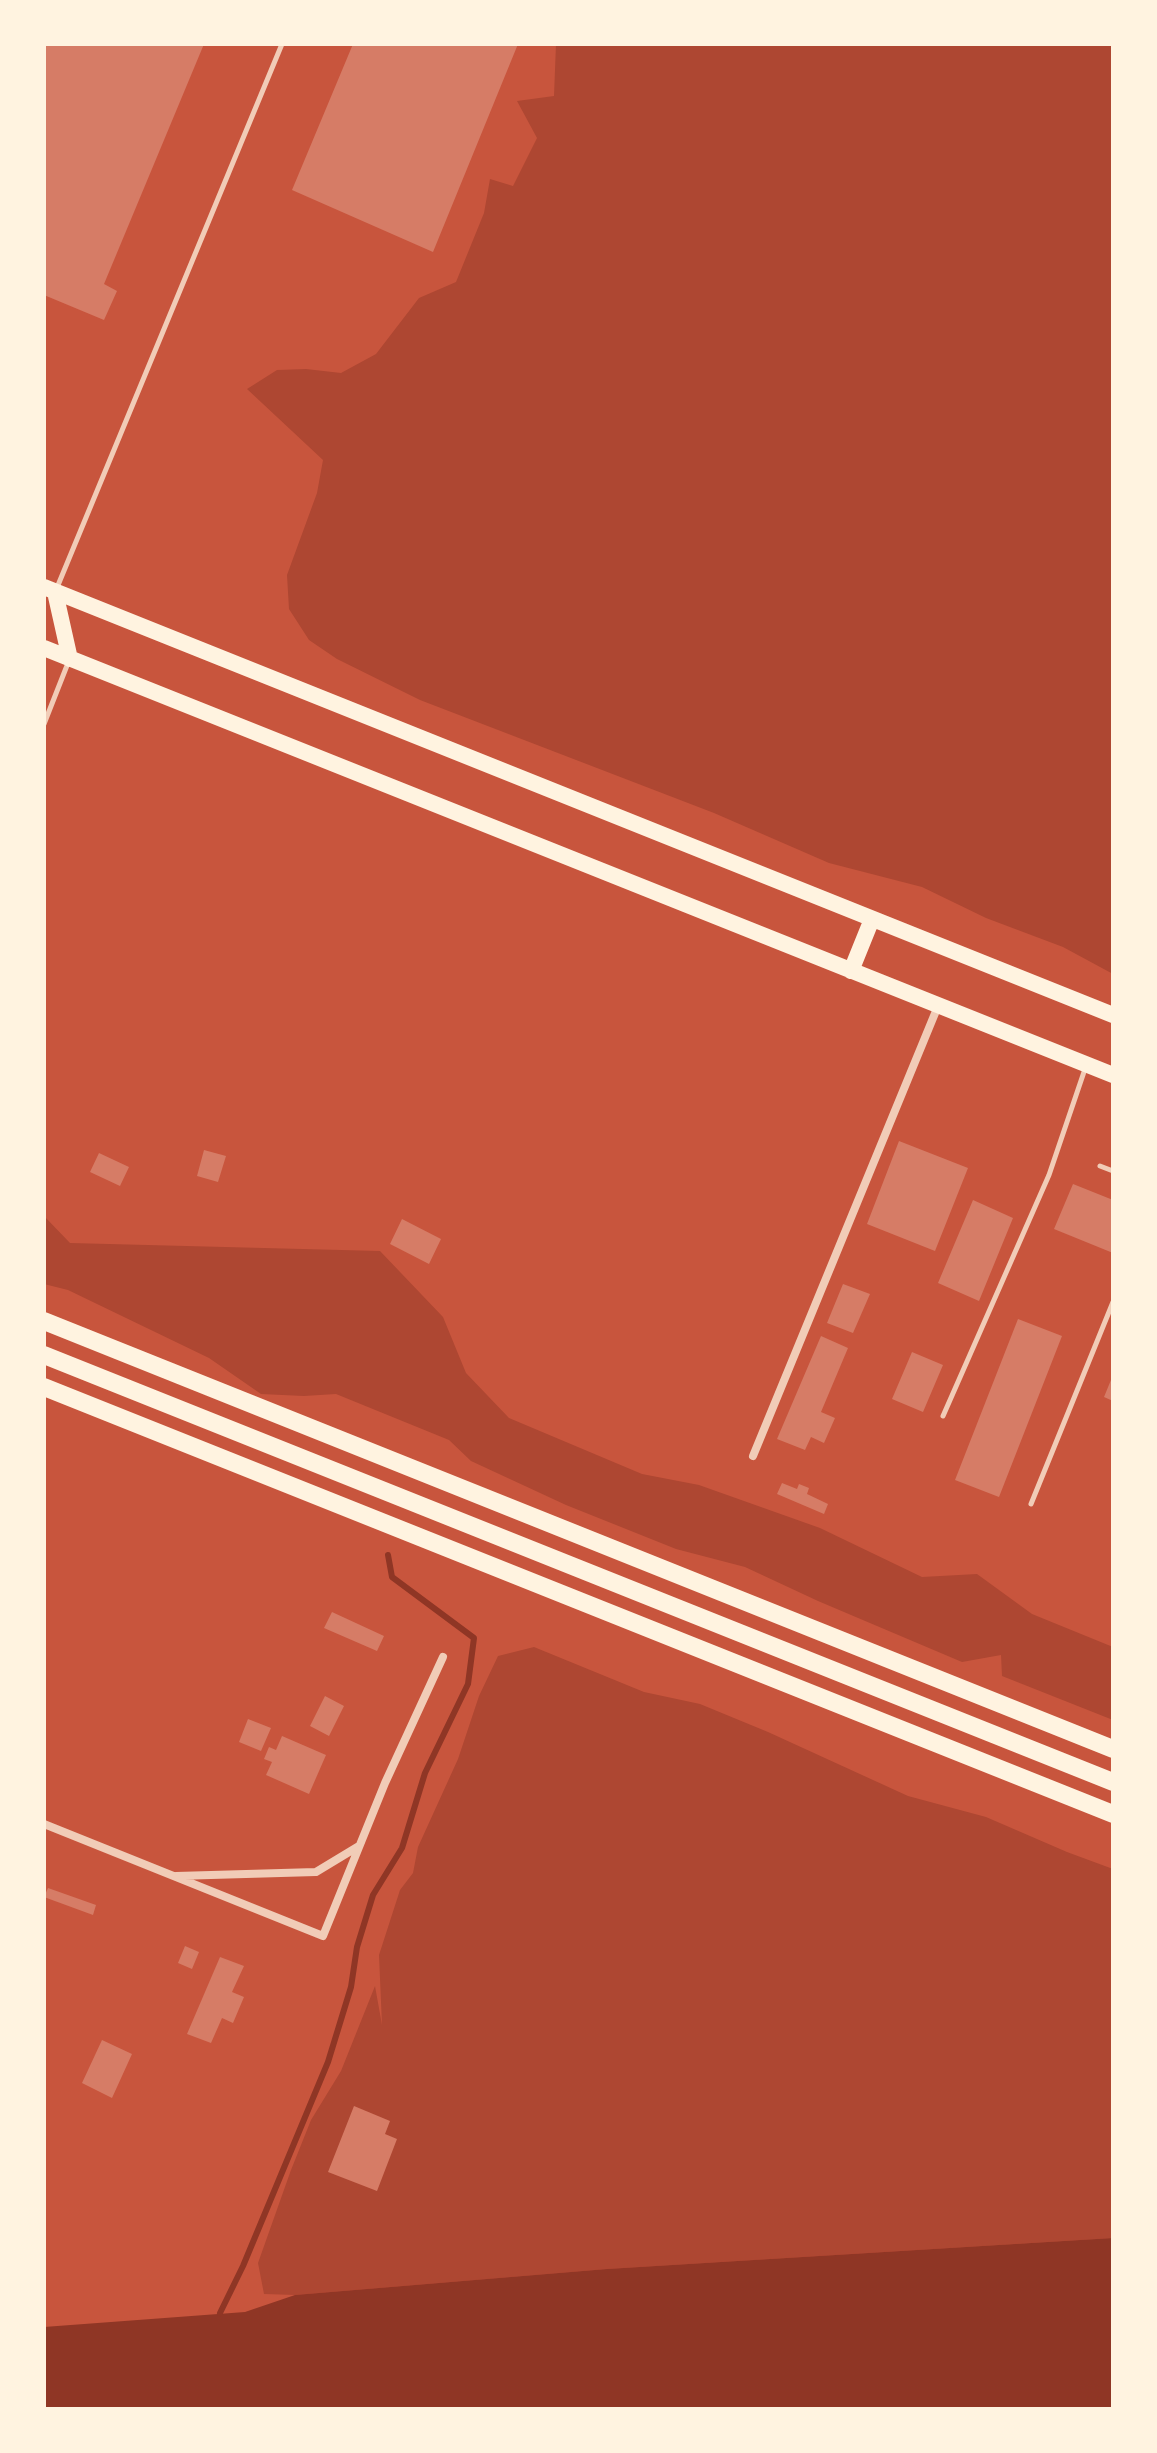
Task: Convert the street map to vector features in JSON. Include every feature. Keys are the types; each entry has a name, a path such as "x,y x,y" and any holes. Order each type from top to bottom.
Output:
{"highway":[{"path":"44,1321 1113,1749"},
{"path":"44,1355 1113,1782"},
{"path":"44,1387 1113,1814"}],"main road":[{"path":"50,590 70,659"},
{"path":"50,590 1113,1015"},
{"path":"44,648 1113,1075"},
{"path":"851,971 872,919"}],"street":[{"path":"753,1456 938,1006"},
{"path":"44,1824 323,1936 385,1783 443,1657"},
{"path":"171,1876 316,1872 359,1846"}],"lane":[{"path":"50,590 282,44"},
{"path":"44,724 70,659"},
{"path":"943,1416 1049,1175 1087,1065"},
{"path":"1100,1166 1113,1171"},
{"path":"1031,1504 1113,1302"}],"shaded area":[{"path":"556,44 1113,44 1113,974 1063,947 986,918 922,887 829,863 714,813 420,700 337,659 309,640 289,609 287,575 317,493 323,460 247,389 277,370 341,373 376,354 419,298 456,282 484,213 490,179 513,186 537,138 517,101 554,96"},
{"path":"44,1216 70,1243 380,1251 443,1317 466,1373 509,1418 642,1474 699,1485 820,1528 922,1577 977,1574 1032,1614 1113,1647 1113,1720 1002,1676 1001,1655 962,1662 745,1567 676,1549 566,1505 471,1461 449,1440 336,1394 261,1394 209,1358 68,1290 44,1284"},
{"path":"534,1647 644,1692 700,1704 908,1796 986,1817 1113,1869 1113,2238 607,2269 295,2295 264,2294 258,2263 291,2170 311,2120 341,2071 375,1986 382,2025 379,1955 400,1890 413,1873 418,1847 458,1759 479,1696 498,1656"},
{"path":"1113,2238 1113,2409 44,2409 44,2327 245,2312 295,2295 607,2269"}],"building":[{"path":"44,44 204,44 104,284 117,291 104,320 44,295"},
{"path":"353,44 518,44 433,252 292,190"},
{"path":"899,1141 968,1168 935,1251 867,1224"},
{"path":"204,1150 226,1156 218,1182 197,1176"},
{"path":"99,1153 129,1167 120,1186 90,1172"},
{"path":"1073,1184 1113,1200 1113,1253 1054,1229"},
{"path":"973,1200 1013,1218 979,1301 938,1283"},
{"path":"402,1219 441,1239 429,1264 390,1244"},
{"path":"843,1284 870,1294 853,1333 827,1323"},
{"path":"1018,1319 1062,1336 999,1497 955,1480"},
{"path":"821,1336 848,1348 821,1412 835,1418 824,1443 811,1437 805,1450 777,1439"},
{"path":"912,1352 943,1365 923,1412 892,1399"},
{"path":"1113,1375 1113,1401 1104,1397"},
{"path":"782,1483 797,1489 799,1484 809,1488 807,1494 828,1504 824,1514 777,1494"},
{"path":"332,1612 384,1636 377,1651 324,1628"},
{"path":"325,1696 344,1706 329,1736 310,1726"},
{"path":"248,1719 271,1728 261,1751 239,1742"},
{"path":"282,1736 326,1755 309,1794 266,1775 272,1762 264,1759 269,1747 276,1750"},
{"path":"48,1888 96,1905 93,1915 44,1897"},
{"path":"185,1946 199,1952 192,1969 178,1963"},
{"path":"220,1957 244,1966 232,1992 244,1997 233,2023 222,2018 211,2043 187,2034"},
{"path":"102,2040 132,2054 112,2098 82,2083"},
{"path":"354,2106 390,2121 385,2134 397,2139 377,2191 328,2172"}],"waterway":[{"path":"220,2313 243,2266 328,2062 351,1987 357,1947 373,1895 402,1848 425,1773 468,1684 474,1638 392,1577 388,1555"}]}
